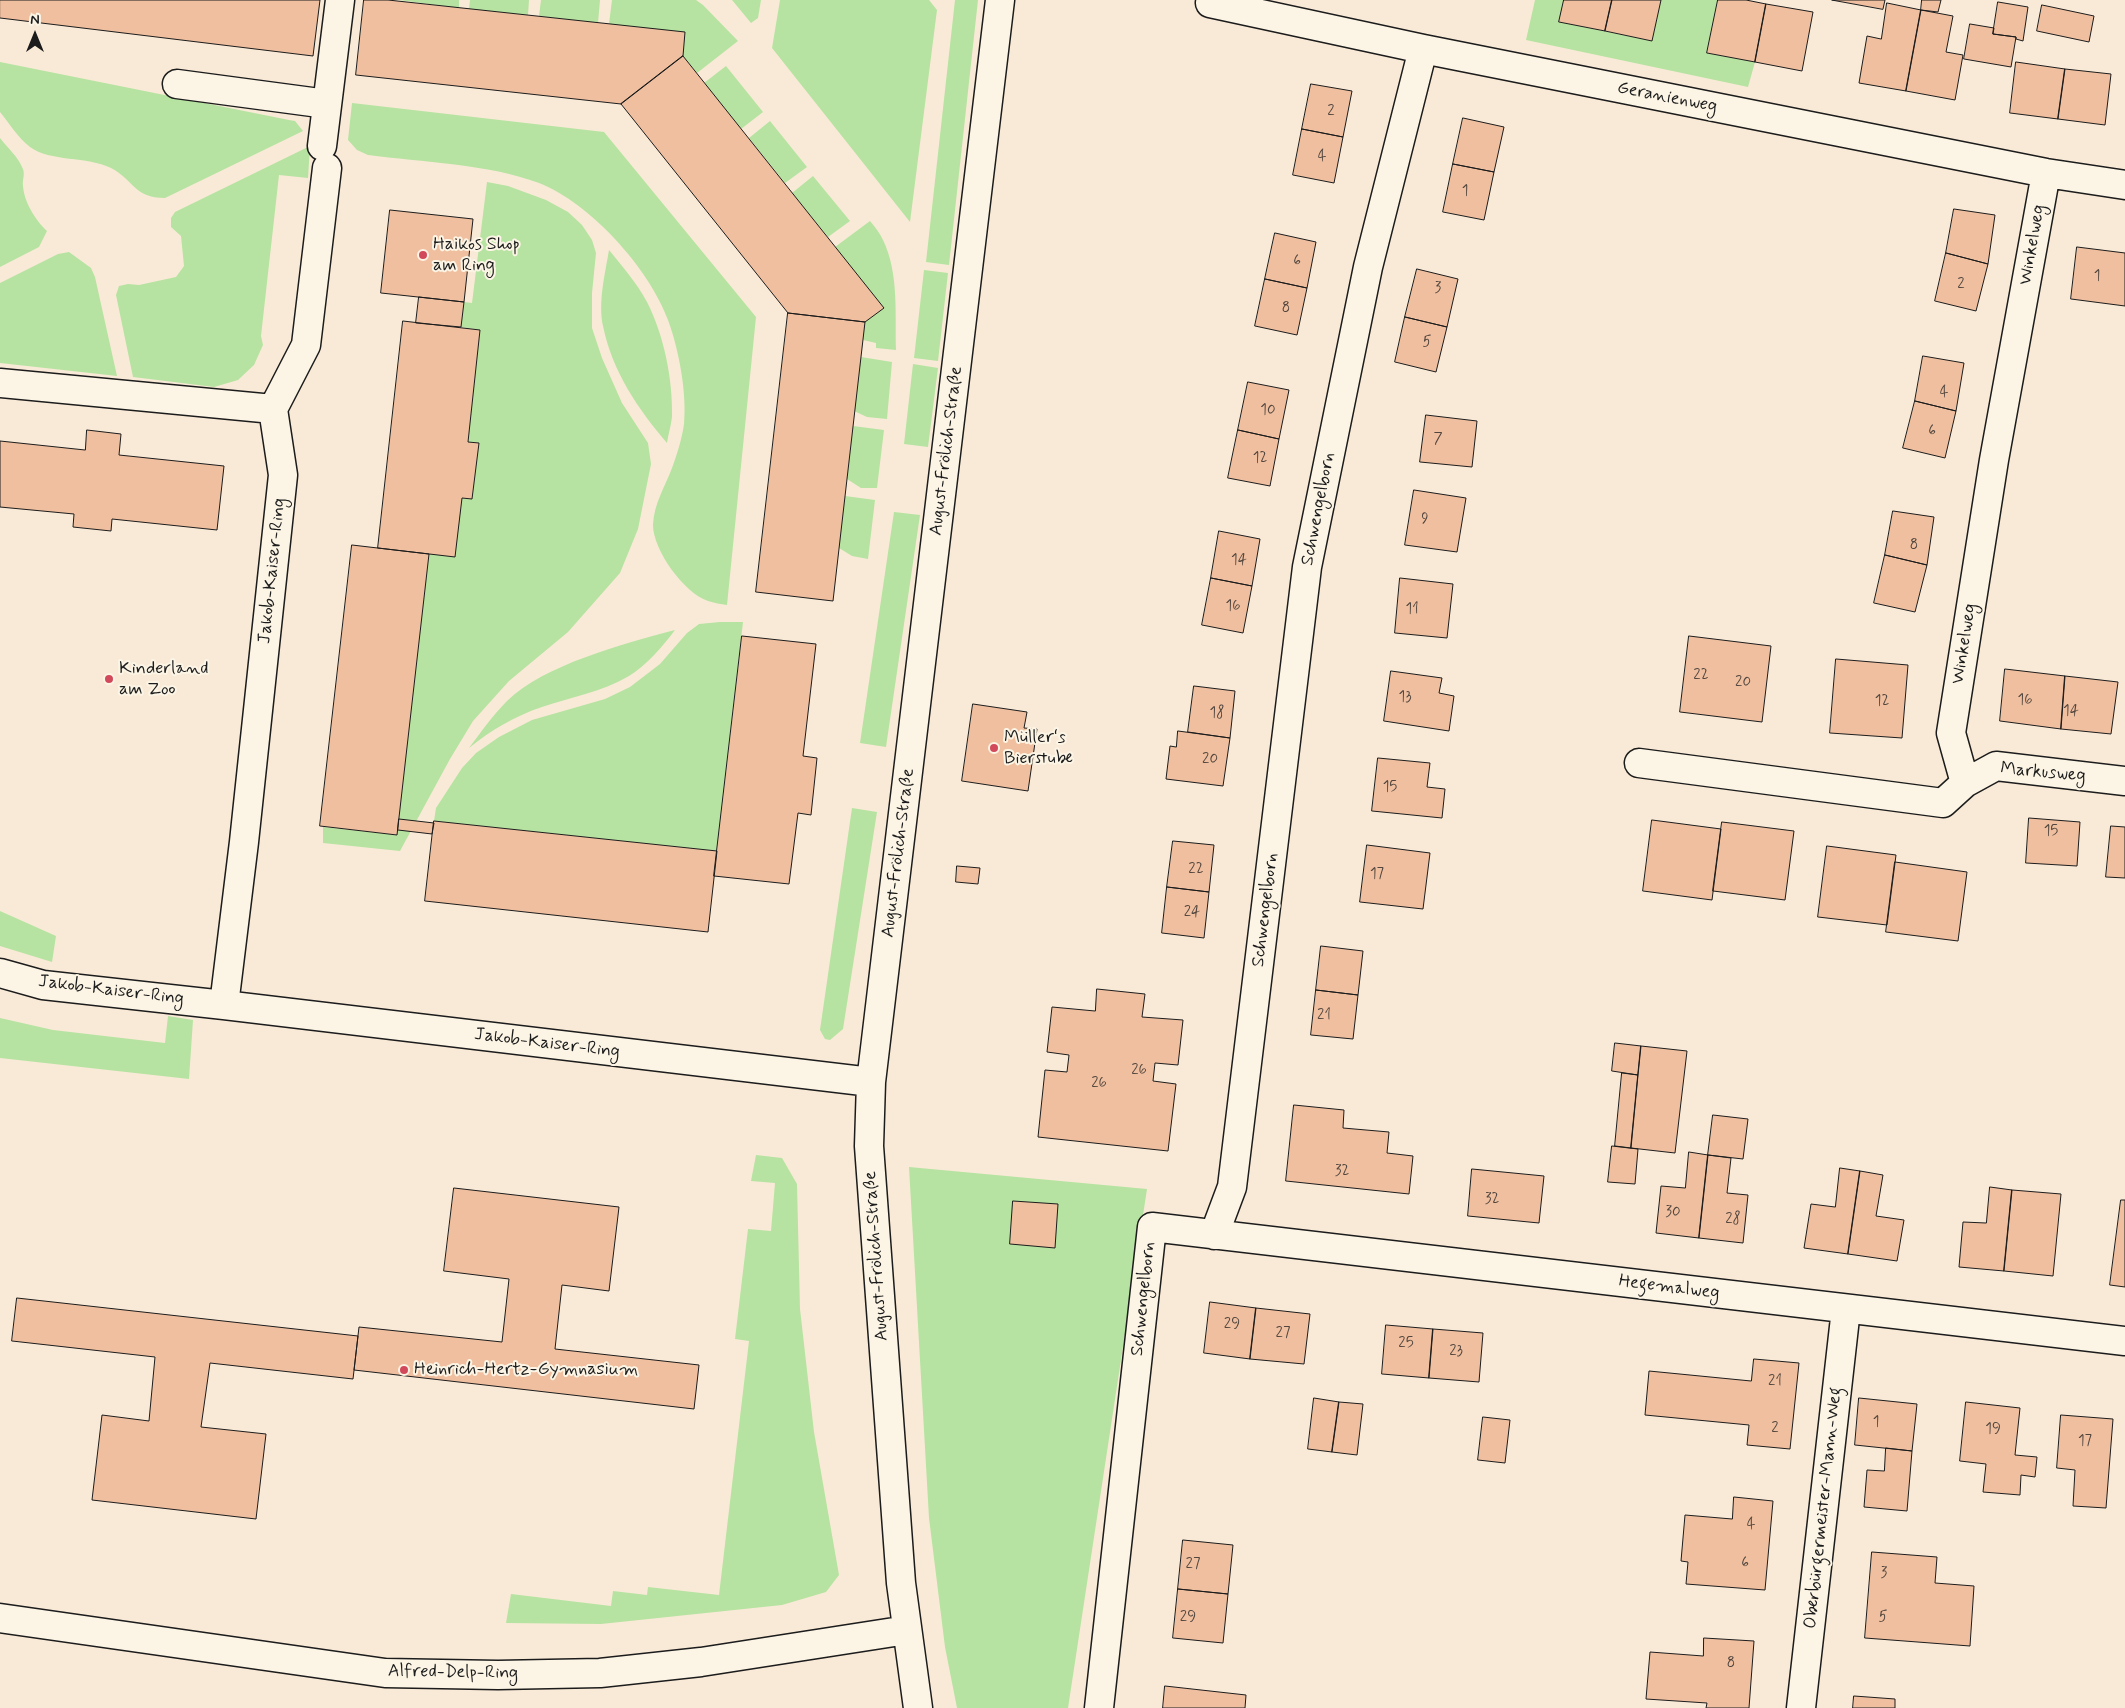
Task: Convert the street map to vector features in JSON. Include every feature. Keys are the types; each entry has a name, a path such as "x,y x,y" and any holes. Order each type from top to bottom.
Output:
{"street":[{"path":"0,383 272,409 306,345 325,157 327,104 340,0"},
{"name":"August-Frölich-Straße","path":"918,1708 898,1545 870,1156 871,1082 1000,0"},
{"name":"Geranienweg","path":"1210,3 1423,49 2046,173 2125,185"},
{"name":"Schwengelborn","path":"1099,1708 1152,1227 1214,1235 1232,1187 1307,567 1368,267 1423,49"},
{"path":"177,84 327,104"},
{"name":"Winkelweg","path":"1965,783 1951,733 1994,460 2046,173"},
{"name":"Jakob-Kaiser-Ring","path":"224,1005 244,842 283,475 272,409"},
{"path":"1639,763 1943,803 1965,783"},
{"name":"Markusweg","path":"1965,783 1996,766 2125,781"},
{"name":"Jakob-Kaiser-Ring","path":"0,973 43,985 871,1082"},
{"name":"Hegemalweg","path":"1214,1235 2125,1341"},
{"name":"Oberbürgermeister-Mann-Weg","path":"1801,1708 1846,1309"},
{"name":"Alfred-Delp-Ring","path":"0,1618 384,1673 498,1675 600,1673 701,1662 907,1630"}],"green space":[{"path":"399,0 459,0 459,8"},
{"path":"470,0 529,0 528,15 469,9"},
{"path":"541,0 600,0 598,23 539,16"},
{"path":"612,0 696,0 738,41 697,73 683,56 609,24"},
{"path":"732,0 761,0 758,18 751,23"},
{"path":"780,0 929,0 937,10 910,222 772,48"},
{"path":"955,0 978,0 949,265 926,262"},
{"path":"1535,0 1564,0 1560,22 1652,41 1661,0 1718,0 1707,53 1755,62 1748,87 1526,40"},
{"path":"0,62 295,121 303,131 165,198 155,197 140,192 119,173 101,164 48,155 30,147 0,112"},
{"path":"726,66 763,112 741,129 704,83"},
{"path":"352,103 604,132 756,317 727,605 708,601 689,589 671,569 654,535 655,509 674,463 682,435 685,412 683,385 676,345 668,320 647,279 616,240 597,221 558,192 539,183 499,172 455,164 368,155 357,150 348,140"},
{"path":"770,121 807,167 785,183 749,138"},
{"path":"0,138 20,163 24,172 23,186 28,205 47,231 39,247 0,267"},
{"path":"310,146 308,178 279,175 261,336 263,345 254,365 238,380 214,387 133,377 116,295 119,286 128,284 139,285 176,277 184,266 181,236 171,227 171,218 175,212"},
{"path":"813,176 850,221 828,237 792,193"},
{"path":"487,182 508,186 546,200 568,212 582,225 592,240 596,253 592,293 592,328 602,358 622,403 648,443 651,464 638,529 620,573 568,632 509,681 473,721 400,851 323,843 323,827 397,835 429,554 462,498 472,499 479,443 468,442 480,330 461,327 464,302 472,303"},
{"path":"870,221 882,237 892,266 895,294 896,350 876,348 876,343 863,340 835,247"},
{"path":"609,250 643,295 653,315 663,343 672,403 672,417 667,443 636,403 620,374 607,343 601,307"},
{"path":"69,252 91,268 95,277 117,376 0,363 0,283 58,254"},
{"path":"924,270 948,273 938,361 914,358"},
{"path":"861,357 892,362 887,419 867,417 854,411"},
{"path":"913,364 938,368 928,447 904,444"},
{"path":"853,426 884,430 877,488 861,488 847,479"},
{"path":"845,496 875,500 868,559 852,556 839,548"},
{"path":"894,512 920,515 886,747 860,743"},
{"path":"743,622 717,851 434,821 436,808 462,768 476,753 499,737 532,720 605,699 630,687 660,664 687,633 699,624"},
{"path":"675,630 648,661 619,682 522,715 495,729 469,748 507,701 523,688 542,677 586,657"},
{"path":"852,808 877,812 843,1029 830,1040 825,1039 820,1030"},
{"path":"0,911 56,936 52,962 0,946"},
{"path":"168,1016 193,1020 189,1079 0,1058 0,1018 53,1030 165,1043"},
{"path":"756,1155 782,1158 797,1184 800,1309 814,1432 839,1575 826,1592 782,1605 601,1624 506,1623 511,1594 611,1606 613,1591 647,1595 648,1587 719,1595 749,1341 735,1339 748,1229 771,1231 775,1183 751,1181"},
{"path":"909,1167 1147,1189 1068,1708 957,1708 945,1647 929,1518"}],"building":[{"path":"0,0 320,0 313,56 0,18"},
{"path":"364,0 388,0 685,32 683,56 621,104 356,75"},
{"path":"1564,0 1612,0 1605,31 1559,22"},
{"path":"1612,0 1661,0 1652,41 1605,31"},
{"path":"1718,0 1746,0 1766,4 1755,62 1707,53"},
{"path":"1832,0 1885,0 1883,9"},
{"path":"1922,0 1941,0 1938,12 1921,10"},
{"path":"1998,2 2028,7 2023,41 2016,39 2016,37 1993,34"},
{"path":"1887,3 1921,10 1906,91 1859,83 1867,36 1881,39"},
{"path":"1766,4 1813,12 1802,71 1755,62"},
{"path":"2042,5 2094,16 2089,42 2037,31"},
{"path":"1921,10 1953,16 1946,52 1963,55 1955,100 1906,91"},
{"path":"1970,24 1994,28 1993,34 2016,37 2011,67 1964,59"},
{"path":"683,56 884,308 865,322 788,313 621,104"},
{"path":"2016,62 2065,69 2058,119 2010,113"},
{"path":"2065,69 2111,74 2105,125 2058,119"},
{"path":"1311,84 1352,91 1343,137 1302,129"},
{"path":"1463,118 1504,127 1494,172 1453,164"},
{"path":"1302,129 1343,137 1334,183 1293,175"},
{"path":"1453,164 1494,172 1484,220 1443,212"},
{"path":"1954,209 1995,215 1988,264 1946,253"},
{"path":"390,210 473,219 464,302 381,293"},
{"path":"1275,233 1316,242 1307,288 1265,279"},
{"path":"2077,247 2125,253 2125,306 2071,299"},
{"path":"1946,253 1988,264 1976,311 1935,301"},
{"path":"1417,269 1458,279 1447,327 1405,317"},
{"path":"1265,279 1307,288 1297,335 1255,326"},
{"path":"419,297 464,302 461,327 416,323"},
{"path":"788,313 865,322 833,601 756,592"},
{"path":"1405,317 1447,327 1436,372 1395,362"},
{"path":"403,321 480,330 468,442 479,443 472,499 462,498 455,557 378,548"},
{"path":"1923,356 1964,363 1956,411 1915,401"},
{"path":"1248,382 1289,390 1279,439 1238,430"},
{"path":"1915,401 1956,411 1945,458 1903,448"},
{"path":"1426,415 1477,421 1472,467 1420,462"},
{"path":"87,430 121,434 119,455 224,466 217,530 112,519 111,531 73,527 74,514 0,507 0,441 85,450"},
{"path":"1238,430 1279,439 1270,486 1228,478"},
{"path":"1414,490 1466,498 1457,552 1405,545"},
{"path":"1893,511 1934,517 1927,565 1885,555"},
{"path":"1219,531 1260,539 1252,586 1211,578"},
{"path":"352,545 429,554 397,835 320,826"},
{"path":"1885,555 1927,565 1915,612 1874,603"},
{"path":"1211,578 1252,586 1243,633 1202,625"},
{"path":"1400,578 1453,584 1447,638 1395,633"},
{"path":"742,636 816,644 803,756 817,758 811,815 798,813 789,884 714,876"},
{"path":"1689,636 1771,646 1762,722 1680,712"},
{"path":"1836,659 1908,665 1902,738 1830,733"},
{"path":"2005,669 2065,676 2061,729 2000,721"},
{"path":"1391,671 1442,678 1439,693 1454,696 1449,731 1384,721"},
{"path":"2065,676 2118,682 2111,734 2061,729"},
{"path":"1194,686 1235,691 1230,738 1188,732"},
{"path":"973,704 1027,712 1024,728 1037,729 1028,791 962,781"},
{"path":"1178,731 1230,738 1223,786 1166,779 1170,746 1176,747"},
{"path":"1378,758 1430,763 1427,787 1445,789 1442,818 1372,811"},
{"path":"2029,818 2080,822 2077,866 2026,863"},
{"path":"399,819 434,823 432,834 398,830"},
{"path":"1652,820 1721,829 1712,900 1643,891"},
{"path":"434,821 717,851 708,932 425,901"},
{"path":"1722,822 1794,831 1785,900 1713,891"},
{"path":"2111,826 2125,827 2125,878 2106,877"},
{"path":"1173,841 1214,845 1209,892 1167,887"},
{"path":"1367,845 1430,853 1423,909 1360,902"},
{"path":"1827,846 1896,855 1887,925 1818,917"},
{"path":"1895,862 1967,872 1958,941 1886,932"},
{"path":"957,866 980,868 978,884 956,882"},
{"path":"1167,887 1209,892 1204,938 1162,933"},
{"path":"1321,946 1363,951 1358,995 1316,990"},
{"path":"1097,989 1145,994 1142,1017 1183,1020 1178,1065 1155,1063 1153,1081 1176,1084 1168,1151 1038,1137 1045,1070 1067,1072 1069,1055 1047,1052 1052,1007 1095,1011"},
{"path":"1316,990 1358,995 1353,1039 1311,1035"},
{"path":"1615,1043 1641,1046 1638,1075 1612,1071"},
{"path":"1641,1046 1687,1051 1675,1153 1631,1148"},
{"path":"1622,1073 1638,1075 1631,1148 1615,1146"},
{"path":"1294,1105 1344,1110 1343,1128 1389,1132 1387,1153 1413,1156 1409,1194 1286,1181"},
{"path":"1713,1115 1748,1119 1743,1159 1708,1155"},
{"path":"1612,1146 1638,1149 1635,1184 1608,1182"},
{"path":"1689,1152 1708,1155 1699,1238 1656,1233 1661,1186 1685,1188"},
{"path":"1708,1155 1731,1158 1727,1193 1748,1195 1743,1243 1699,1238"},
{"path":"1840,1168 1860,1171 1848,1254 1804,1248 1811,1204 1835,1207"},
{"path":"1472,1169 1544,1176 1539,1223 1468,1216"},
{"path":"1860,1171 1883,1175 1876,1216 1904,1220 1897,1261 1848,1254"},
{"path":"1990,1187 2012,1190 2004,1271 1959,1267 1963,1222 1986,1223"},
{"path":"454,1188 619,1207 609,1291 562,1285 555,1349 699,1365 694,1409 354,1370 359,1327 502,1342 509,1279 444,1271"},
{"path":"2012,1190 2061,1194 2053,1276 2004,1271"},
{"path":"2121,1200 2125,1200 2125,1287 2110,1285"},
{"path":"1013,1201 1058,1204 1055,1248 1010,1244"},
{"path":"17,1298 358,1336 353,1379 210,1363 201,1427 266,1434 256,1519 92,1500 102,1415 149,1421 155,1357 12,1341"},
{"path":"1210,1302 1256,1308 1250,1359 1204,1353"},
{"path":"1256,1308 1310,1314 1304,1364 1250,1359"},
{"path":"1386,1325 1433,1329 1429,1378 1382,1374"},
{"path":"1433,1329 1483,1333 1479,1382 1429,1378"},
{"path":"1754,1359 1799,1363 1790,1449 1747,1445 1749,1425 1645,1415 1649,1371 1751,1381"},
{"path":"1314,1398 1339,1402 1332,1452 1308,1449"},
{"path":"1859,1398 1917,1404 1912,1451 1855,1445"},
{"path":"1339,1402 1363,1404 1357,1455 1332,1452"},
{"path":"1966,1402 2020,1408 2015,1455 2037,1457 2035,1477 2021,1475 2020,1495 1983,1492 1986,1464 1960,1461"},
{"path":"2061,1415 2113,1419 2106,1508 2073,1506 2075,1470 2057,1468"},
{"path":"1483,1417 1510,1420 1505,1463 1478,1460"},
{"path":"1886,1448 1912,1451 1907,1511 1864,1507 1867,1470 1884,1471"},
{"path":"1734,1497 1773,1501 1765,1590 1686,1584 1688,1562 1681,1561 1685,1515 1732,1519"},
{"path":"1183,1540 1233,1545 1228,1594 1178,1589"},
{"path":"1872,1552 1937,1557 1935,1583 1974,1586 1970,1646 1865,1638"},
{"path":"1178,1589 1228,1594 1223,1643 1173,1638"},
{"path":"1704,1638 1754,1641 1749,1708 1706,1708 1707,1703 1646,1699 1650,1652 1703,1656"},
{"path":"1165,1686 1246,1695 1245,1708 1163,1708"},
{"path":"1854,1696 1895,1699 1895,1708 1853,1708"}],"place":[{"name":"Haikos Shop am Ring","path":"423,255"},
{"name":"Kinderland am Zoo","path":"109,679"},
{"name":"Müller‘s Bierstube","path":"994,748"},
{"name":"Heinrich-Hertz-Gymnasium","path":"404,1370"}]}
